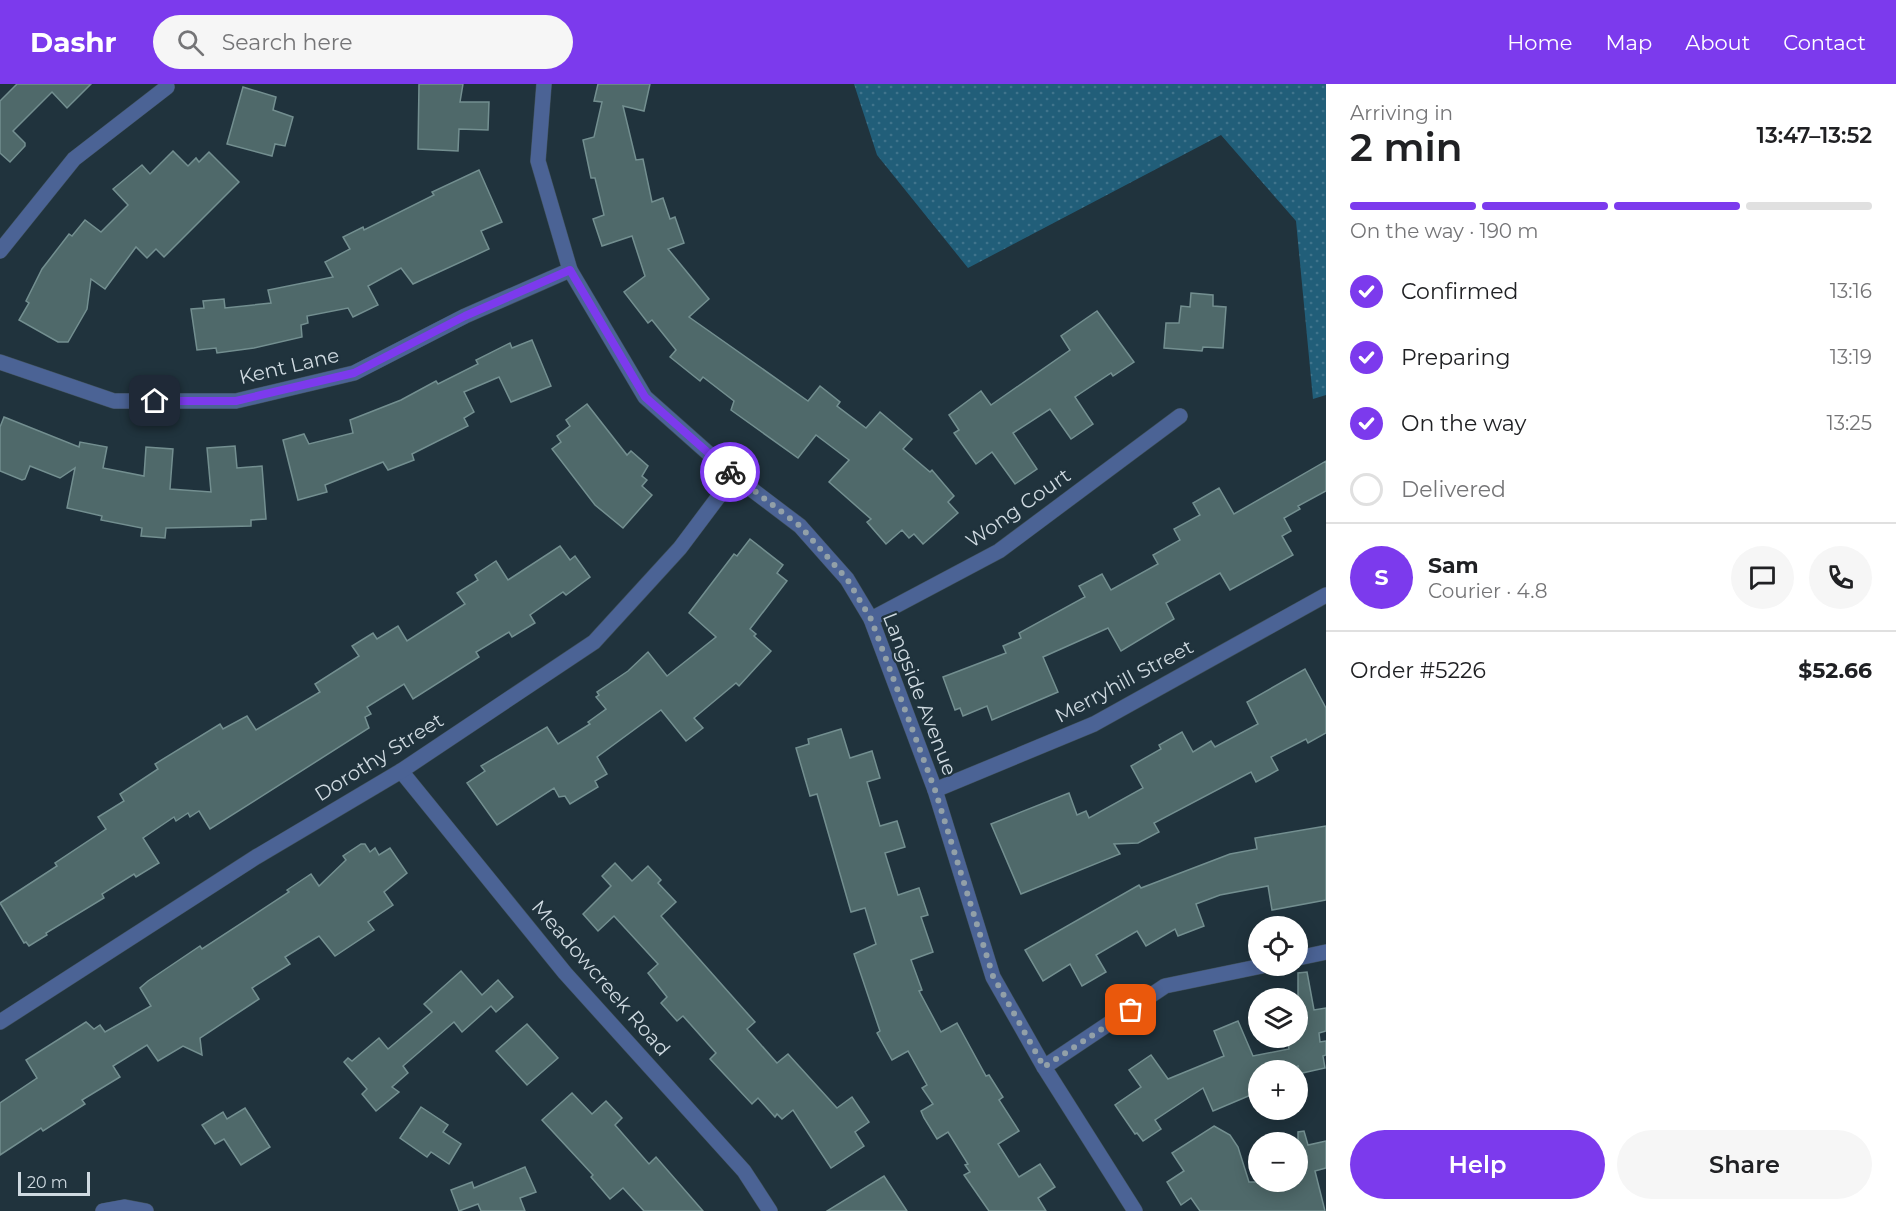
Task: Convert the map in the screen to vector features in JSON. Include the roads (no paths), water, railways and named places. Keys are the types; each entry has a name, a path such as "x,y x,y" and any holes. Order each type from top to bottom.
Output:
{"street":[{"name":"Langside Avenue","path":"544,84 538,161 570,270 645,397 734,476 800,526 847,579 871,619 935,790 993,976 1044,1067 1135,1211"},
{"path":"0,251 74,159 167,87"},
{"name":"Kent Lane","path":"0,362 114,402 236,401 354,373 465,316 570,270"},
{"name":"Wong Court","path":"871,619 999,551 1180,416"},
{"name":"Dorothy Street","path":"0,1022 256,857 401,771 594,642 680,548 734,476"},
{"name":"Merryhill Street","path":"935,790 1094,724 1326,595"},
{"name":"Meadowcreek Road","path":"401,771 566,973 744,1171 770,1211"},
{"path":"1308,956 1326,952"},
{"path":"1044,1067 1165,986 1248,969"},
{"path":"104,1211 125,1207 146,1211"}]}
